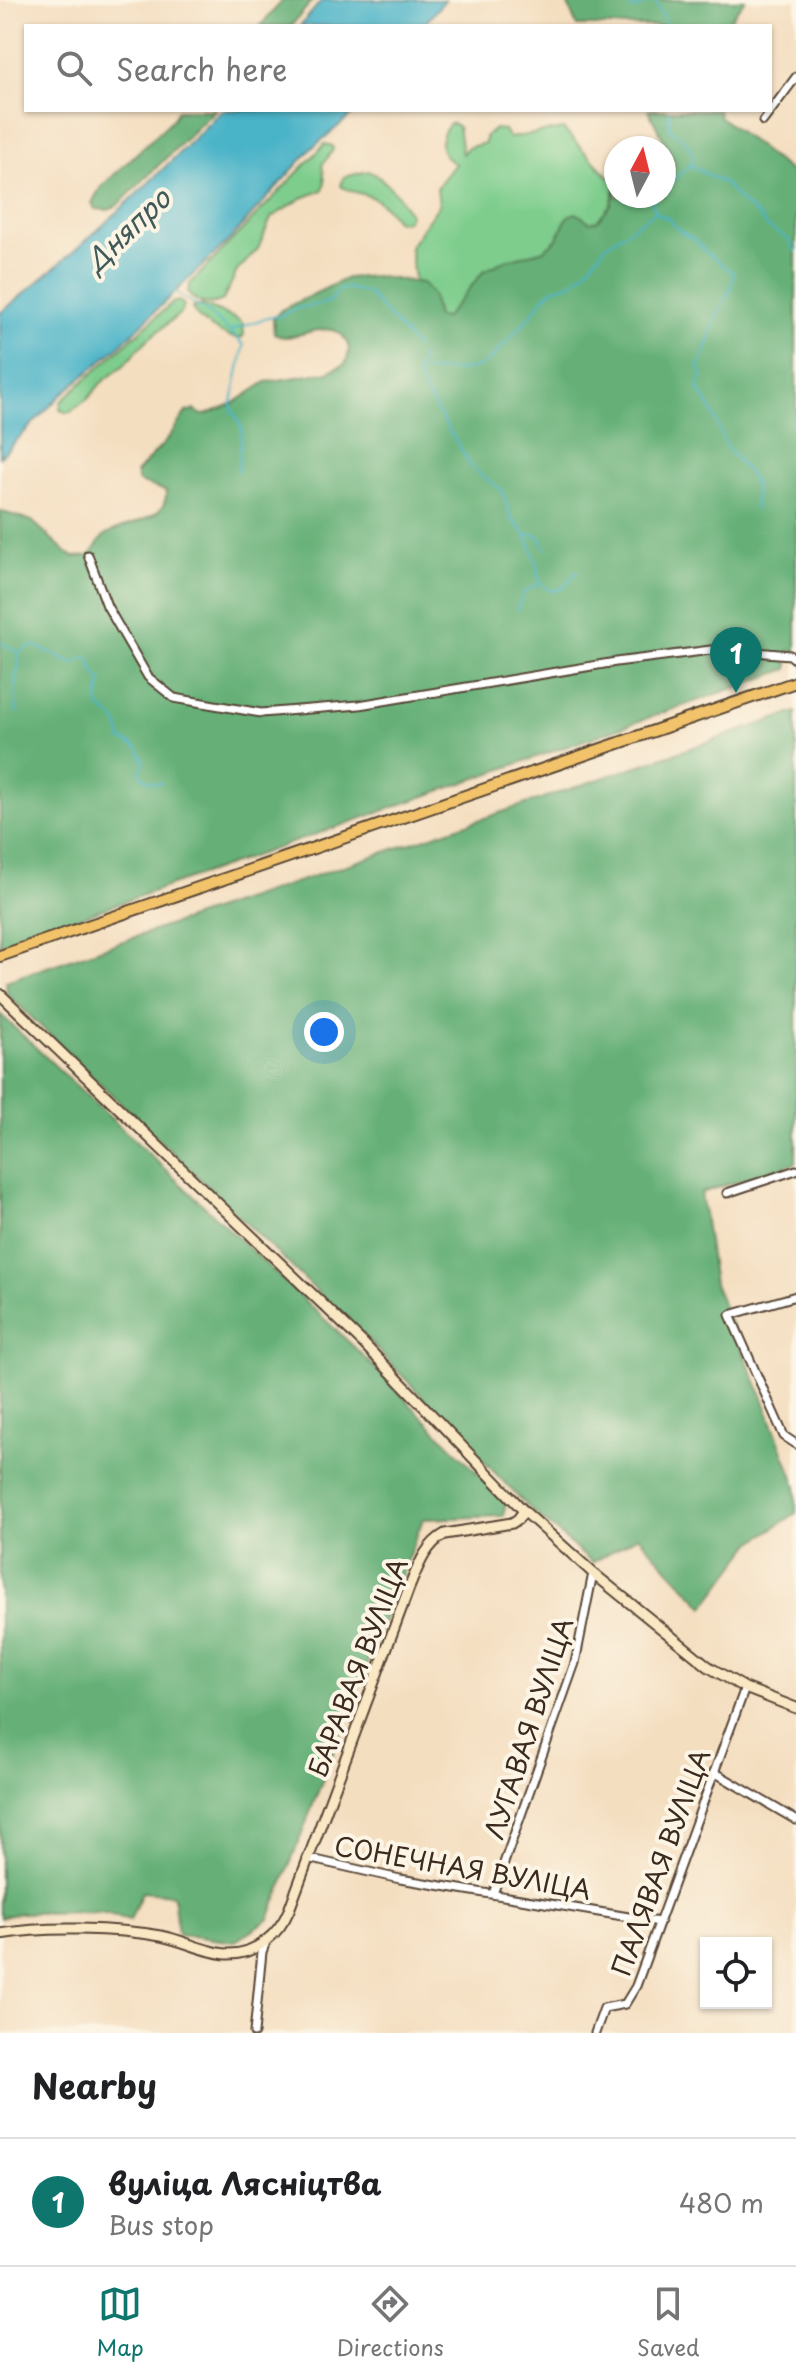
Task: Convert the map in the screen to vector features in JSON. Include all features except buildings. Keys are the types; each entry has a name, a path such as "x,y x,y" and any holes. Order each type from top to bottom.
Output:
{"main road":[{"path":"0,956 796,682"}],"street":[{"path":"772,109 796,77"},
{"path":"763,121 770,112"},
{"path":"88,555 107,606 148,677 174,698 261,713 359,705 616,662 719,649 790,655 796,660"},
{"path":"0,994 362,1342 524,1511 593,1573 681,1646 745,1688 796,1708"},
{"path":"727,1193 796,1170"},
{"path":"796,1296 730,1315 784,1436 796,1444"},
{"name":"БАРАВАЯ ВУЛІЦА","path":"266,1942 285,1919 409,1588 425,1553 437,1538 445,1534 512,1523 524,1511"},
{"name":"ЛУГАВАЯ ВУЛІЦА","path":"493,1894 575,1663 593,1573"},
{"name":"ПАЛЯВАЯ ВУЛІЦА","path":"595,2033 604,2008 625,2004 633,1993 745,1688"},
{"path":"714,1772 796,1820"},
{"name":"СОНЕЧНАЯ ВУЛІЦА","path":"307,1858 400,1879 659,1922"},
{"path":"0,1934 28,1929 138,1933 228,1954 253,1949 266,1942"},
{"path":"254,2033 262,1952 266,1942"}],"green space":[{"path":"283,0 313,0 293,24 262,24"},
{"path":"566,0 745,0 727,24 576,24"},
{"path":"177,112 213,112 119,204 109,210 95,209 92,203 100,188"},
{"path":"649,112 718,112 719,116 796,176 796,652 788,651 788,669 0,945 0,511 32,521 74,557 89,556 104,536 153,515 165,502 166,491 139,482 136,473 167,440 186,412 195,410 202,415 208,414 234,403 266,382 328,372 345,364 348,343 334,331 318,330 286,337 274,333 273,319 281,310 347,278 375,276 422,283 432,294 437,317 445,318 484,271 504,261 544,250 556,240 568,216 576,213 590,222 597,221 608,208 676,208 676,136 662,136"},
{"path":"450,123 458,126 462,154 467,148 485,143 485,137 494,129 504,130 509,138 563,129 604,172 604,208 614,208 605,342 419,322 410,246 439,205 437,187 455,164 442,150 443,135"},
{"path":"325,144 333,146 333,150 322,165 323,190 302,198 271,218 258,249 237,271 223,300 208,304 195,300 188,292 190,284"},
{"path":"368,171 398,196 410,215 406,221 397,221 371,197 341,186 344,177"},
{"path":"179,301 184,305 182,312 147,340 88,399 68,413 60,410 61,402 68,395 172,303"},
{"path":"202,305 239,320 243,324 244,335 241,338 228,336 206,323 192,308"},
{"path":"796,712 796,1163 701,1193 714,1284 761,1393 796,1486 796,1513 752,1543 704,1607 638,1536 592,1563 524,1503 369,1341 7,994 6,981"},
{"path":"0,1014 353,1346 506,1502 503,1516 423,1519 269,1919 234,1942 178,1934 173,1895 142,1892 130,1920 101,1912 18,1913 0,1918"}],"water":[{"path":"322,0 445,0 425,24 302,24"},
{"name":"Дняпро","path":"220,112 356,112 311,149 229,240 118,347 60,396 0,457 0,313 58,265"}],"waterway":[{"path":"625,0 633,9 656,2 667,24"},
{"path":"669,112 669,128 685,141 694,156 690,165 676,177"},
{"path":"690,165 725,184 766,226 788,239 796,251"},
{"path":"654,208 734,273 699,365 702,377 698,388 713,413 727,448 751,476 755,486 755,510"},
{"path":"417,372 463,370 479,367 491,359 545,296 553,289 572,283 586,271 605,246 655,212"},
{"path":"232,330 294,309 329,302 339,290 348,288 368,293 417,348"},
{"path":"174,292 208,312 244,345 231,407 242,429 238,471"},
{"path":"422,356 417,374 423,388 473,469 502,490 511,518 527,537 537,564 538,578 544,587 553,591 563,588 577,572"},
{"path":"527,534 539,536 546,549"},
{"path":"517,609 524,592 540,583"},
{"path":"0,642 19,653 36,646 73,664 85,657 90,659 93,671 102,682 98,701 102,710 115,720 122,740 138,748 144,762 140,772 143,778 161,783"},
{"path":"17,712 15,681 18,654"}],"place":[{"name":"вуліца Лясніцтва","path":"736,693"}]}
